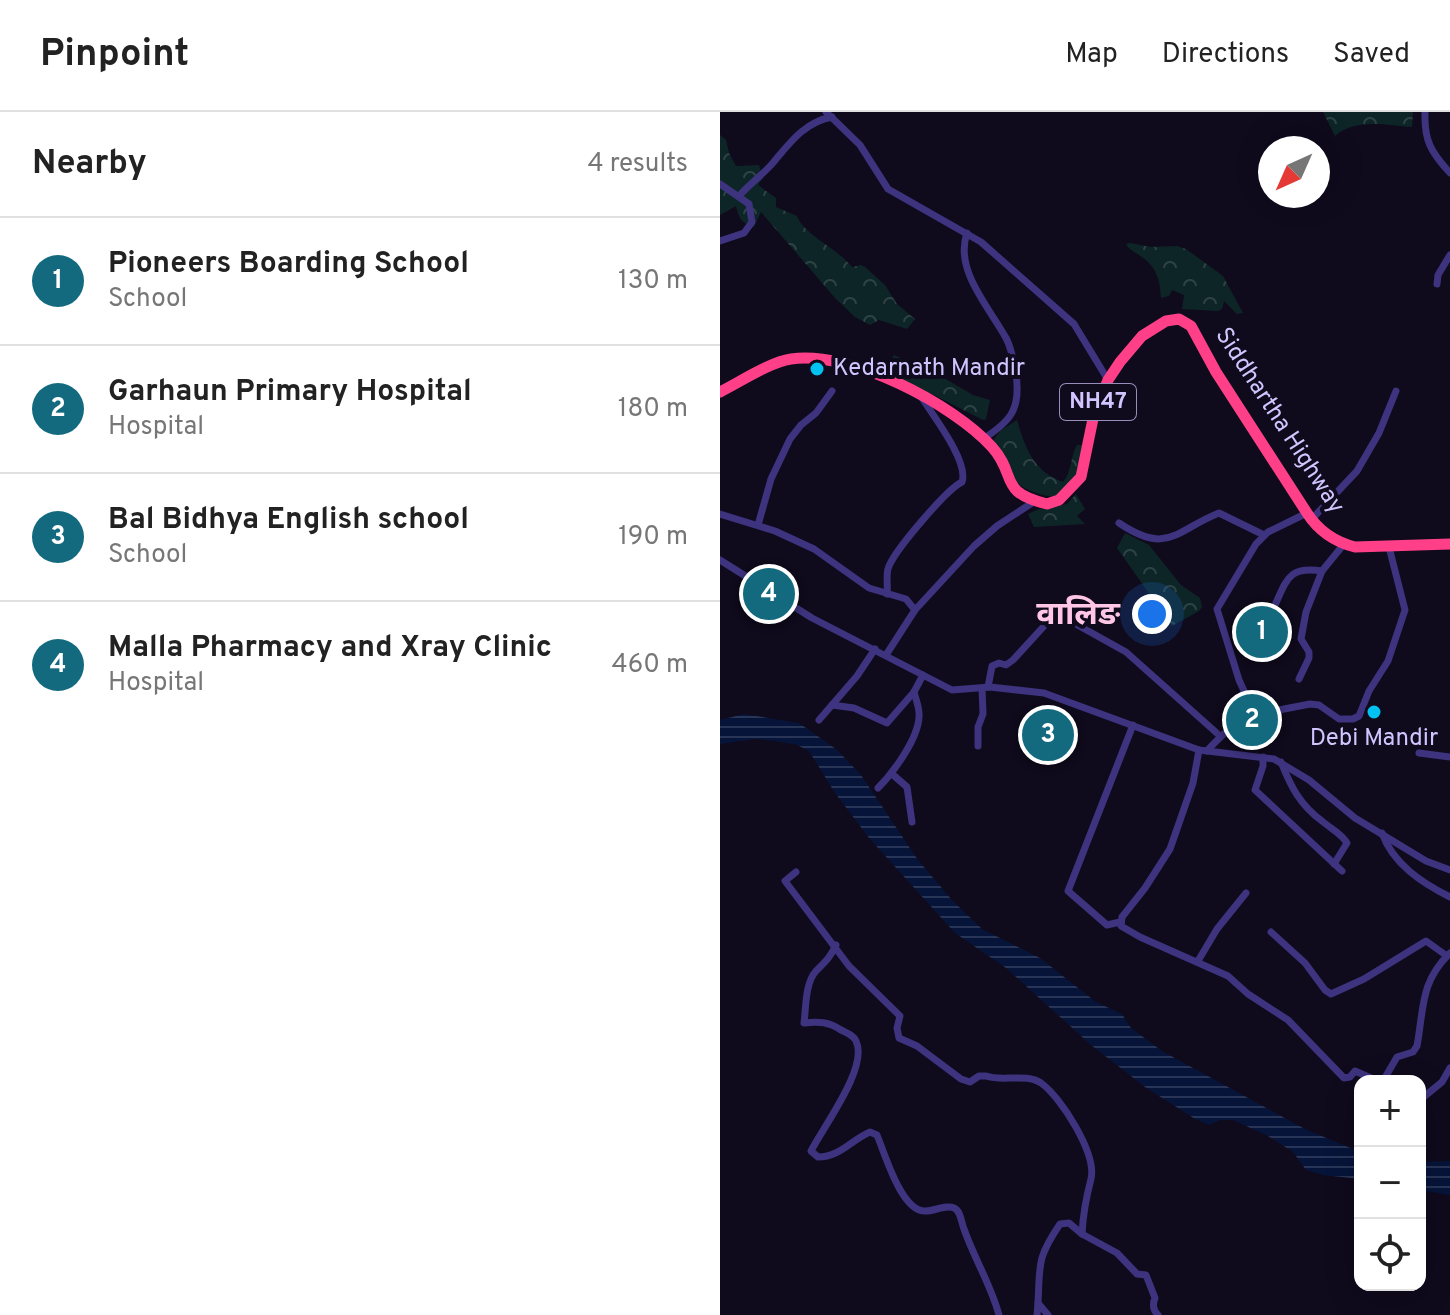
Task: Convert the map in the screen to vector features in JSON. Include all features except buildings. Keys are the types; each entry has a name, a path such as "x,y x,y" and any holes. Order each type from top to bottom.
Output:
{"highway":[{"name":"Siddhartha Highway","path":"1035,501 1047,504 1059,500 1074,487 1081,477 1094,414 1108,380 1142,336 1166,321 1179,319 1191,326 1216,372 1309,516 1323,532 1344,544 1389,547 1450,544"},
{"path":"720,392 786,359 829,359 863,370 949,409 999,457 1008,483 1016,493 1035,501"}],"street":[{"path":"807,128 812,112"},
{"path":"1425,112 1424,134 1435,157 1450,173"},
{"path":"739,196 789,143 829,115 860,145 888,189 981,242 1074,324 1108,380"},
{"path":"720,184 749,204 752,222 744,233 720,241"},
{"path":"967,233 962,245 968,272 1008,342 1017,386 1016,408 1003,426 983,439"},
{"path":"1437,284 1438,275 1450,255"},
{"path":"758,525 771,479 790,439 816,413 832,391"},
{"path":"1133,725 1068,891 1107,925 1120,922 1170,849 1203,750 1243,717 1250,704 1216,612 1264,535 1309,516 1357,471 1379,433 1396,391"},
{"path":"887,594 888,567 900,548 934,506 964,477 961,462 919,393"},
{"path":"886,655 915,610 997,526 1035,501"},
{"path":"1119,523 1139,536 1168,539 1219,513 1264,535"},
{"path":"720,514 758,525 814,549 869,588 906,599 915,610"},
{"path":"1299,679 1309,658 1301,639 1306,612 1322,571 1344,544"},
{"path":"1250,704 1279,710 1310,704 1319,705 1339,719 1359,716 1369,691 1388,661 1404,614 1389,547"},
{"path":"720,560 812,618 955,691 985,687 1044,693 1203,750 1281,762 1333,798 1355,818 1426,861 1450,870"},
{"path":"1275,605 1290,576 1301,569 1322,571"},
{"path":"978,746 985,687 992,666 999,663 1006,665 1013,660 1056,613 1126,652 1219,735"},
{"path":"819,720 875,649"},
{"path":"832,705 854,708 887,723 914,692 923,675"},
{"path":"878,788 892,774 919,720 914,692"},
{"path":"1419,753 1450,757"},
{"path":"1263,757 1255,790 1342,871"},
{"path":"1281,762 1296,796 1346,840 1346,848 1334,864"},
{"path":"892,774 907,787 912,822"},
{"path":"1382,833 1393,854 1420,881 1450,897"},
{"path":"796,872 785,881 849,966 900,1016 897,1028 899,1038 917,1046 961,1079 970,1082 979,1076 986,1076 1042,1083 1079,1129 1090,1163 1091,1178 1083,1208 1082,1234"},
{"path":"1198,961 1217,929 1246,893"},
{"path":"1120,922 1124,929 1228,976 1248,994 1288,1020 1344,1078 1355,1071 1365,1075"},
{"path":"1271,932 1299,957 1331,994 1364,979 1426,941 1448,955 1435,969 1422,1001 1417,1046 1413,1052 1397,1057 1384,1075"},
{"path":"836,945 830,960 813,973 807,992 804,1023 820,1021 835,1026 853,1036 858,1049 855,1067 842,1100 811,1151 818,1157 831,1157 862,1135 870,1132 877,1135 902,1195 914,1207 920,1211 938,1211 949,1206 960,1214 999,1315"},
{"path":"1426,1095 1442,1082 1450,1068"},
{"path":"1037,1315 1040,1256 1060,1224 1069,1223 1082,1234 1117,1253 1137,1274 1146,1275 1158,1315"},
{"path":"1038,1303 1048,1315"}],"green space":[{"path":"1323,112 1413,112 1412,127 1362,125 1343,130 1335,136"},
{"path":"720,135 726,140 736,166 759,165 763,178 758,185 776,198 776,207 797,216 807,230 852,267 865,267 885,285 897,304 915,319 907,329 879,320 870,325 855,317 761,212 754,227 741,220 736,206 720,215"},
{"path":"1126,244 1186,249 1223,276 1243,313 1237,314 1224,301 1222,309 1218,311 1182,309 1184,295 1172,290 1169,296 1161,298 1159,280 1154,270"},
{"path":"894,355 937,374 973,395 990,400 986,419 883,374"},
{"path":"1017,420 1032,458 1045,472 1063,482 1077,445 1086,445 1076,480 1054,497 1029,490 1014,480 992,442 1000,431"},
{"path":"1076,494 1085,509 1077,516 1085,524 1034,527 1028,514 1067,504"},
{"path":"1125,533 1149,545 1181,585 1200,598 1202,607 1199,611 1172,626 1117,548"}],"water":[{"path":"744,714 799,723 836,749 861,775 918,860 982,929 1040,958 1096,1002 1122,1014 1131,1028 1162,1051 1305,1129 1354,1149 1354,1178 1306,1170 1293,1152 1268,1136 1233,1120 1220,1120 1209,1125 1145,1087 1091,1045 1006,968 955,933 869,838 835,793 809,751 797,745 756,739 720,744 720,720"},
{"path":"1450,1161 1450,1195 1426,1191 1426,1162"}],"place":[{"name":"Kedarnath Mandir","path":"817,369"},
{"name":"Malla Pharmacy and Xray Clinic","path":"769,594"},
{"name":"Pioneers Boarding School","path":"1262,632"},
{"name":"Debi Mandir","path":"1374,712"},
{"name":"Garhaun Primary Hospital","path":"1252,720"},
{"name":"Bal Bidhya English school","path":"1048,735"}],"district":[{"name":"वालिङ","path":"1078,616"}]}
